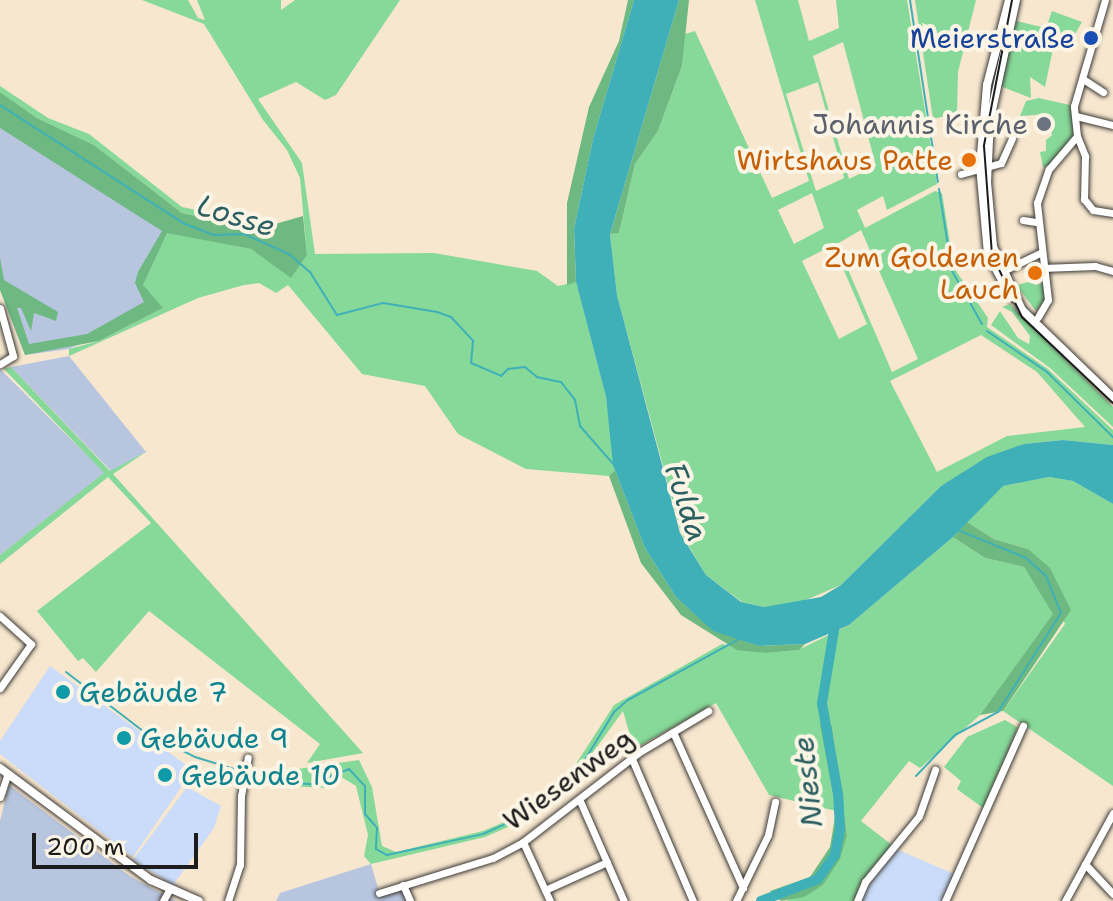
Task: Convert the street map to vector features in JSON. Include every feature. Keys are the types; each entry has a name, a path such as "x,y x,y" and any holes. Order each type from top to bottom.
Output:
{"main road":[{"path":"1009,0 987,85 983,165 988,254 1003,289 1113,398"},
{"path":"983,165 1016,0"},
{"path":"4,771 169,890 199,901"}],"street":[{"path":"1105,0 1076,116 1077,136 1085,156 1084,199 1093,210 1113,213"},
{"path":"1083,79 1103,92"},
{"path":"1076,116 1113,125"},
{"path":"1038,317 1048,300 1036,222 1044,179 1077,136"},
{"path":"961,174 983,165 1003,162 1012,138"},
{"path":"1023,220 1036,222"},
{"path":"1007,269 1040,253"},
{"path":"1042,268 1095,266 1113,271"},
{"path":"0,308 13,356 1,364"},
{"path":"0,616 31,644 0,688"},
{"name":"Wiesenweg","path":"379,893 493,858 523,842 632,759 708,711"},
{"path":"945,901 1023,726"},
{"path":"673,732 743,888"},
{"path":"632,759 691,900"},
{"path":"228,901 240,865 248,761"},
{"path":"857,901 865,882 919,816 935,770"},
{"path":"0,797 4,771"},
{"path":"580,801 624,901"},
{"path":"736,901 768,835 775,802"},
{"path":"1065,901 1113,813"},
{"path":"523,842 550,901"},
{"path":"545,890 607,862"},
{"path":"1085,864 1113,894"},
{"path":"403,885 410,901"},
{"path":"163,901 169,890"}],"shaded area":[{"path":"0,128 167,232 163,308 69,349 25,355 0,290"},
{"path":"69,356 146,452 111,471 11,367"},
{"path":"0,369 105,473 0,555"},
{"path":"50,666 193,770 133,857 0,754 0,741"},
{"path":"9,785 131,877 176,901 0,901 0,821"},
{"path":"187,787 221,806 214,828 173,885 133,860"},
{"path":"896,849 954,874 941,901 858,901"},
{"path":"371,864 380,895 402,889 406,901 276,901 280,893"}],"green space":[{"path":"142,0 188,0 198,18 205,20 197,0 281,0 281,10 295,0 400,0 336,95 325,100 296,82 258,99 302,163 315,254 434,253 537,271 558,286 576,282 606,397 615,470 609,476 526,469 458,434 425,386 362,374 288,285 276,293 259,283 244,285 198,298 69,356 69,349 99,341 163,308 143,285 167,232 251,249 291,277 307,255 300,178 287,150 263,120 204,24"},
{"path":"628,0 634,0 593,139 574,229 576,282 567,285 567,203 589,107 619,41"},
{"path":"679,0 689,0 682,66 658,131 635,164 619,233 610,234"},
{"path":"755,0 798,0 809,41 839,28 836,0 907,0 937,184 887,210 883,196 857,210 865,228 935,191 942,193 954,268 988,318 987,327 1048,369 1113,430 1113,445 1063,440 1024,444 941,486 841,585 794,605 764,607 742,602 706,575 681,533 617,295 610,234 619,233 635,164 658,131 682,66 685,34 695,31 772,198 809,181","holes":["843,42 876,166 849,179 813,56","818,82 844,178 816,191 786,94","812,193 824,228 794,244 778,210","861,230 918,359 892,372 837,244","833,245 867,324 839,339 802,261","981,335 1037,372 1085,427 1007,436 937,472 890,381"]},
{"path":"915,0 976,0 958,72 957,113 933,119"},
{"path":"1052,11 1082,22 1070,43 1055,39 1045,87 1030,77 1031,98 1000,86 1016,21 1046,28"},
{"path":"0,86 48,118 89,134 182,207 262,224 258,229 182,213 94,145 37,118 0,92"},
{"path":"0,92 37,118 94,145 182,213 258,229 303,216 307,255 291,278 251,249 167,233 143,285 163,308 99,341 25,355 0,290 0,258 4,280 58,312 56,321 34,313 31,331 21,308 17,308 29,344 87,334 144,302 135,283 138,272 162,231 0,128"},
{"path":"1039,98 1074,106 1077,136 1049,169 1043,167 1040,152 1046,151 1046,140 1052,135 1049,114 1020,116 1026,101"},
{"path":"1033,281 1035,285 1043,283 1046,299 1036,311 1016,285"},
{"path":"1010,304 1113,407 1113,427 1050,368 991,325 1000,311 1018,338 1029,344 1030,336 1012,312 1002,307"},
{"path":"11,367 110,471 146,452 113,474 363,753 307,763 320,744 149,611 96,672 83,658 78,661 37,611 151,523 108,477 0,564 0,555 104,473 4,369"},
{"path":"615,470 645,548 676,597 713,630 759,646 805,644 799,650 766,653 737,650 681,615 641,563 609,476"},
{"path":"1049,477 1073,481 1113,504 1113,786 1003,711 1065,624 1028,549 994,539 967,522 1002,486"},
{"path":"967,522 994,539 1028,549 1050,568 1071,610 1003,711 980,715 1053,614 1024,567 985,558 953,537"},
{"path":"953,537 985,558 1024,567 1054,614 980,715 920,768 909,761 861,821 892,845 855,901 786,901 823,885 847,835 832,726 821,725 836,811 769,795 716,703 634,749 623,711 581,769 522,821 485,837 371,864 364,856 368,835 356,786 343,778 329,788 285,786 256,775 257,769 277,772 359,760 372,787 382,846 396,852 483,831 518,816 574,767 614,705 722,644 765,653 798,650 849,625"},
{"path":"1005,720 1017,727 1016,732 983,808 957,789 961,781 944,767 967,737"},
{"path":"820,724 832,726 847,835 840,859 823,885 804,897 781,901 770,891 810,877 830,847 836,811"}],"water":[{"path":"634,0 679,0 610,234 617,295 680,533 706,575 741,602 764,607 821,597 841,585 941,486 987,457 1024,444 1063,440 1113,445 1113,504 1073,481 1049,477 1003,486 953,537 849,625 805,644 759,646 713,631 676,597 645,548 613,465 606,397 576,282 574,229 593,139"}],"waterway":[{"path":"910,0 938,182"},
{"name":"Losse","path":"0,105 185,224 213,235 244,234 289,254 310,272 337,315 383,303 451,317 473,341 471,363 501,376 508,369 525,367 537,377 561,382 575,400 580,426 614,465"},
{"path":"939,189 952,271 982,324"},
{"path":"987,331 1047,372 1113,437"},
{"path":"916,776 955,735 998,712 1061,613 1046,576 1026,558 958,530"},
{"name":"Nieste","path":"761,901 818,879 835,855 840,829 838,794 822,703 836,618"},
{"path":"66,672 143,731 195,757 273,781 311,784 349,769 365,786 365,814 377,828 376,849 387,855 483,834 519,818 580,768 614,712 628,700 739,639"}],"tram line":[{"path":"1012,0 984,146 992,255 1022,317 1113,403"}],"place":[{"name":"Meierstraße","path":"1091,38"},
{"name":"Johannis Kirche","path":"1044,124"},
{"name":"Wirtshaus Patte","path":"969,160"},
{"name":"Zum Goldenen Lauch","path":"1035,273"},
{"name":"Gebäude 7","path":"63,692"},
{"name":"Gebäude 9","path":"124,738"},
{"name":"Gebäude 10","path":"165,775"}],"water label":[{"name":"Fulda","path":"686,502"}]}
